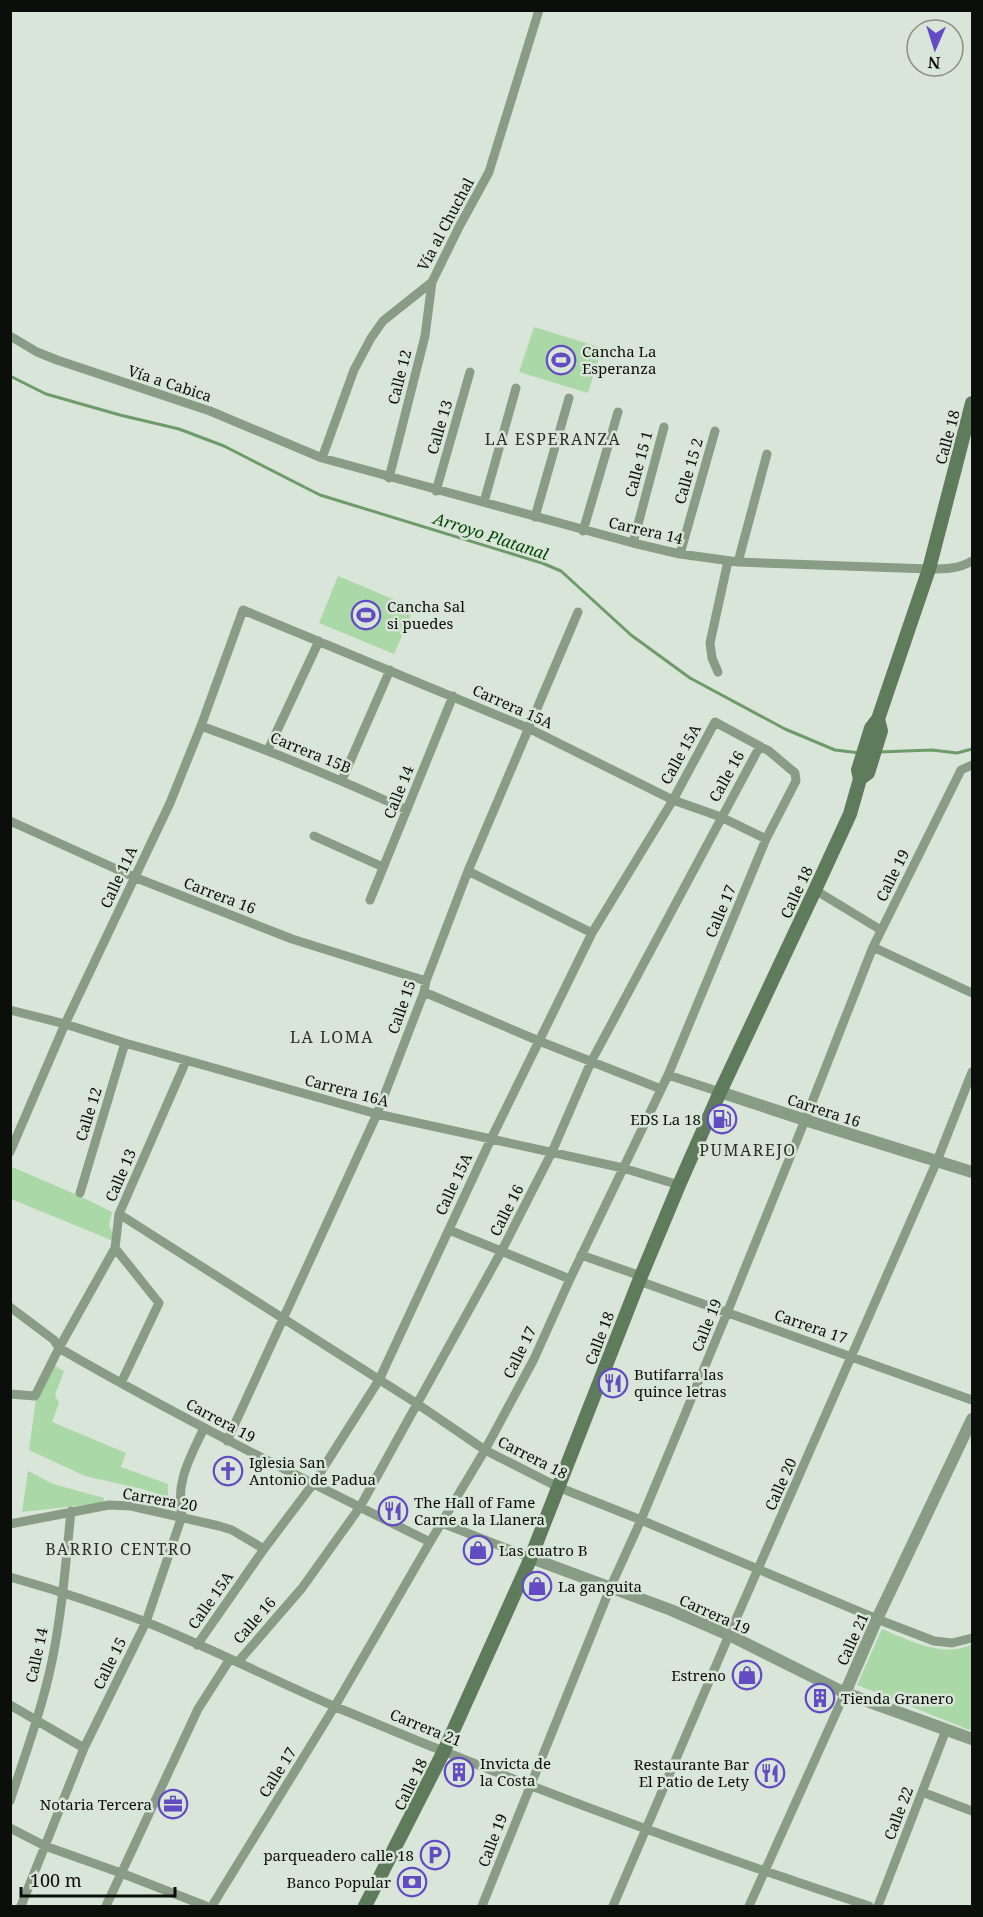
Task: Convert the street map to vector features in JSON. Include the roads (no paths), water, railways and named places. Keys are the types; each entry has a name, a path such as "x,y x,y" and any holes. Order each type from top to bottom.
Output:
{"main road":[{"name":"Calle 18","path":"365,1906 444,1751 531,1558 640,1278 679,1185 850,814 872,743 871,728 878,719 928,569 972,404"}],"street":[{"name":"Vía al Chuchal","path":"322,458 354,370 370,338 383,321 432,282 489,172 539,10"},
{"name":"Calle 12","path":"389,478 425,336 432,282"},
{"name":"Vía a Cabica","path":"10,336 37,352 57,360 210,411 322,458"},
{"name":"Calle 13","path":"436,491 470,372"},
{"path":"484,502 516,388"},
{"path":"535,517 569,398"},
{"path":"583,531 618,412"},
{"name":"Calle 15 1","path":"633,543 664,426"},
{"name":"Calle 15 2","path":"680,554 715,431"},
{"path":"718,672 712,658 710,643 767,454"},
{"name":"Carrera 14","path":"322,458 583,531 680,554 733,562 928,569 950,569 972,561"},
{"name":"Carrera 15A","path":"243,610 528,728 673,800 721,817 766,839"},
{"name":"Calle 11A","path":"10,1152 65,1024 170,803 243,610"},
{"name":"Calle 15","path":"227,1441 376,1114 468,871 578,612"},
{"path":"268,750 319,641"},
{"path":"342,780 390,670"},
{"name":"Calle 14","path":"370,900 453,696"},
{"name":"Calle 15A","path":"197,1645 313,1484 379,1380 491,1139 592,933 673,800 715,722 760,746"},
{"name":"Carrera 15B","path":"201,726 342,780 407,810"},
{"name":"Calle 17","path":"212,1906 335,1706 485,1450 534,1359 581,1255 668,1075 766,839 796,781 795,773 760,746"},
{"name":"Calle 16","path":"106,1906 198,1708 234,1660 302,1587 360,1507 501,1252 552,1152 591,1062 760,746"},
{"name":"Calle 19","path":"482,1906 611,1586 641,1520 727,1313 873,947 961,770 972,765"},
{"name":"Carrera 16","path":"10,821 134,878 292,939 426,981"},
{"path":"314,836 383,867"},
{"path":"468,871 592,933"},
{"path":"816,890 881,930"},
{"path":"873,947 972,993"},
{"path":"424,992 661,1089"},
{"name":"Carrera 16A","path":"10,1010 376,1114 623,1168 679,1185"},
{"name":"Calle 12","path":"80,1193 125,1043"},
{"name":"Calle 13","path":"10,1394 35,1396 115,1248 119,1214 186,1061"},
{"name":"Calle 20","path":"613,1906 729,1635 938,1161 972,1072"},
{"name":"Carrera 16","path":"668,1075 972,1172"},
{"name":"Carrera 18","path":"119,1214 416,1403 485,1450 558,1487 934,1641 952,1643 972,1638"},
{"path":"449,1230 570,1279"},
{"path":"115,1248 159,1303 121,1383"},
{"name":"Carrera 17","path":"581,1255 727,1313 972,1400"},
{"name":"Carrera 19","path":"10,1307 54,1340 59,1348 121,1383 227,1441 430,1542"},
{"name":"Calle 21","path":"749,1906 877,1619 972,1419"},
{"name":"Calle 15","path":"21,1906 84,1748 146,1622 182,1516 178,1501 180,1485 204,1428"},
{"name":"Carrera 20","path":"10,1524 109,1505 131,1506 182,1516 232,1530 264,1549"},
{"name":"Calle 14","path":"10,1801 36,1721 52,1660 63,1592 71,1512"},
{"name":"Carrera 19","path":"442,1523 611,1586 729,1635 845,1693 972,1739"},
{"name":"Carrera 21","path":"10,1577 63,1592 146,1622 335,1706 530,1785 646,1829 869,1906"},
{"path":"10,1705 84,1748"},
{"name":"Calle 22","path":"878,1906 946,1730"},
{"path":"922,1792 972,1811"},
{"path":"10,1828 45,1846 206,1906"}],"waterway":[{"name":"Arroyo Platanal","path":"10,376 46,394 179,429 224,446 320,495 542,563 561,571 631,635 690,678 785,729 835,750 860,753"},
{"name":"Arroyo Platanal","path":"879,752 932,750 957,753 972,749"}],"place":[{"name":"Cancha La Esperanza","path":"561,360"},
{"name":"Cancha Sal si puedes","path":"366,615"},
{"name":"EDS La 18","path":"722,1119"},
{"name":"Butifarra las quince letras","path":"613,1383"},
{"name":"Iglesia San Antonio de Padua","path":"228,1471"},
{"name":"The Hall of Fame Carne a la Llanera","path":"393,1511"},
{"name":"Las cuatro B","path":"478,1550"},
{"name":"La ganguita","path":"537,1586"},
{"name":"Estreno","path":"747,1675"},
{"name":"Tienda Granero","path":"820,1698"},
{"name":"Invicta de la Costa","path":"459,1772"},
{"name":"Restaurante Bar El Patio de Lety","path":"770,1773"},
{"name":"Notaria Tercera","path":"173,1804"},
{"name":"parqueadero calle 18","path":"435,1855"},
{"name":"Banco Popular","path":"412,1882"}],"district":[{"name":"LA ESPERANZA","path":"553,439"},
{"name":"LA LOMA","path":"332,1037"},
{"name":"PUMAREJO","path":"748,1150"},
{"name":"BARRIO CENTRO","path":"119,1549"}]}
